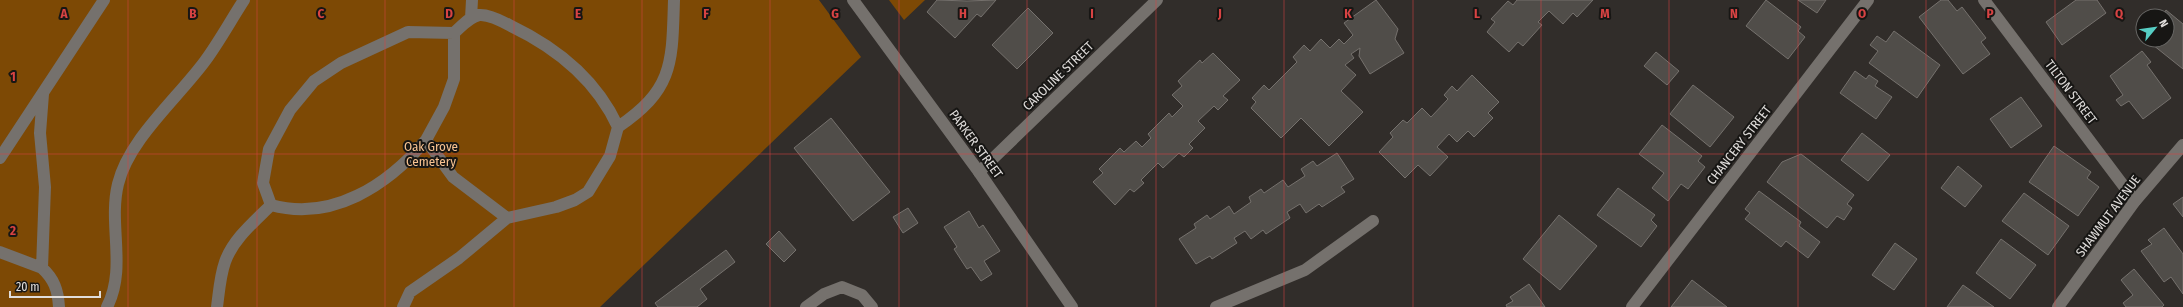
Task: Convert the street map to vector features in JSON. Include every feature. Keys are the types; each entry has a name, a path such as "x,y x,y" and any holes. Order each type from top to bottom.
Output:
{"street":[{"path":"0,158 43,94 72,46 104,0"},
{"path":"107,307 114,293 118,266 115,213 117,185 128,158 205,61 244,0"},
{"path":"471,18 472,0"},
{"path":"403,307 410,292 458,258 507,218 556,207 575,200 588,192 610,156 618,127 640,112 652,99 662,84 669,65 673,40 674,0"},
{"name":"PARKER STREET","path":"853,0 980,172 1072,307"},
{"name":"CAROLINE STREET","path":"980,172 1157,0"},
{"name":"CHANCERY STREET","path":"1632,307 1868,0"},
{"name":"TILTON STREET","path":"1984,0 2136,200"},
{"path":"271,204 263,183 269,149 290,110 314,81 341,63 408,32 454,33 471,18 480,15 489,16 546,44 594,87 618,127"},
{"path":"271,204 285,208 313,209 351,200 394,173 426,140 444,107 454,78 454,33"},
{"path":"42,268 45,209 40,133 43,94"},
{"path":"426,140 453,177 507,218"},
{"name":"SHAWMUT AVENUE","path":"2058,307 2136,200 2183,145"},
{"path":"217,307 222,272 230,252 245,231 271,204"},
{"path":"1216,307 1305,270 1373,221"},
{"path":"0,252 42,268 53,278 59,297 59,307"},
{"path":"806,307 824,294 842,287 862,295 872,307"}],"green space":[{"name":"Oak Grove Cemetery","path":"0,0 819,0 861,57 600,307 0,307"},
{"path":"889,0 925,0 904,20"}],"building":[{"path":"937,0 996,0 981,17 977,14 955,38 927,12"},
{"path":"1376,0 1398,29 1395,39 1404,53 1370,74 1359,56 1360,48 1351,54 1354,58 1345,65 1356,75 1341,91 1363,112 1329,146 1301,118 1281,138 1251,108 1256,102 1252,98 1264,85 1269,90 1297,62 1293,57 1304,45 1310,51 1321,39 1330,48 1339,39 1344,44 1353,35 1344,23"},
{"path":"1517,0 1593,0 1577,17 1573,13 1563,24 1549,11 1538,22 1542,25 1523,46 1518,42 1509,52 1487,32 1495,22 1491,19 1508,1 1513,5"},
{"path":"1766,0 1801,27 1798,31 1805,37 1788,59 1746,26"},
{"path":"1798,0 1826,0 1817,13"},
{"path":"1941,0 1948,0 1957,11 1962,7 1986,38 1981,42 1990,54 1963,74 1919,17"},
{"path":"2076,0 2097,0 2106,13 2062,45 2046,22"},
{"path":"1028,8 1053,33 1017,69 992,45"},
{"path":"2175,17 2183,24 2183,69 2157,48 2175,48"},
{"path":"1894,31 1940,65 1917,98 1869,63 1878,51 1870,45 1877,36 1886,42"},
{"path":"2142,51 2151,62 2147,65 2171,98 2143,119 2129,101 2121,106 2116,100 2123,95 2110,76"},
{"path":"1656,52 1679,71 1667,85 1644,66"},
{"path":"1213,53 1240,80 1223,96 1228,100 1218,110 1214,106 1198,121 1205,128 1189,144 1193,148 1184,157 1179,153 1163,168 1158,163 1141,180 1144,183 1134,192 1130,189 1115,205 1093,182 1103,173 1099,169 1120,148 1124,152 1136,141 1142,147 1151,138 1148,134 1169,113 1172,117 1183,106 1172,95 1182,86 1178,81 1200,60 1202,63"},
{"path":"1855,71 1866,79 1869,75 1878,81 1875,86 1892,97 1876,119 1840,93"},
{"path":"1472,75 1499,102 1488,113 1493,118 1474,137 1468,131 1457,142 1449,134 1437,147 1448,157 1430,176 1418,165 1405,178 1379,152 1393,137 1390,133 1403,120 1407,123 1422,108 1431,117 1448,99 1444,95 1452,86 1457,91"},
{"path":"1693,85 1734,117 1710,147 1670,114"},
{"path":"2021,97 2042,126 2011,148 1990,119"},
{"path":"831,118 890,192 853,221 794,148"},
{"path":"1662,125 1702,156 1698,161 1705,167 1688,189 1681,184 1668,201 1652,188 1664,173 1639,154"},
{"path":"1862,133 1890,155 1868,181 1841,160"},
{"path":"2054,146 2091,172 2087,178 2099,187 2078,216 2029,182"},
{"path":"1337,153 1354,179 1341,187 1345,192 1322,207 1319,204 1306,213 1300,204 1287,212 1290,218 1266,234 1263,230 1251,239 1245,231 1234,238 1237,243 1212,259 1210,256 1196,264 1179,239 1196,228 1194,224 1207,215 1210,219 1229,206 1234,214 1251,202 1249,197 1261,189 1264,193 1283,180 1288,187 1305,176 1301,169 1313,161 1317,166"},
{"path":"1801,154 1854,195 1847,204 1852,208 1844,220 1837,216 1827,228 1767,182 1782,162"},
{"path":"1958,166 1982,186 1965,207 1941,188"},
{"path":"1618,188 1655,215 1651,220 1657,226 1641,247 1597,215"},
{"path":"1759,191 1801,222 1799,226 1820,242 1808,258 1786,241 1781,247 1745,219 1750,213 1745,209"},
{"path":"2024,193 2069,226 2048,255 2002,221"},
{"path":"2183,197 2183,217 2173,204"},
{"path":"908,208 918,223 903,233 893,217"},
{"path":"969,211 979,228 983,225 1000,251 984,261 992,274 981,281 971,267 967,269 954,249 957,247 944,227"},
{"path":"1559,215 1597,246 1560,290 1523,259"},
{"path":"2164,228 2183,254 2183,294 2171,277 2164,282 2141,251 2152,244 2148,240"},
{"path":"779,231 796,250 784,262 766,244"},
{"path":"2001,239 2036,265 2010,299 1976,273"},
{"path":"1895,243 1917,259 1894,290 1872,275"},
{"path":"726,250 735,262 700,289 707,299 697,307 658,307 655,303"},
{"path":"2134,269 2164,305 2162,307 2126,307 2123,303 2133,295 2121,280"},
{"path":"1692,280 1727,307 1671,307"},
{"path":"1529,284 1545,307 1507,307 1506,305 1513,301 1510,297"},
{"path":"1963,285 1994,307 1947,307"}]}
